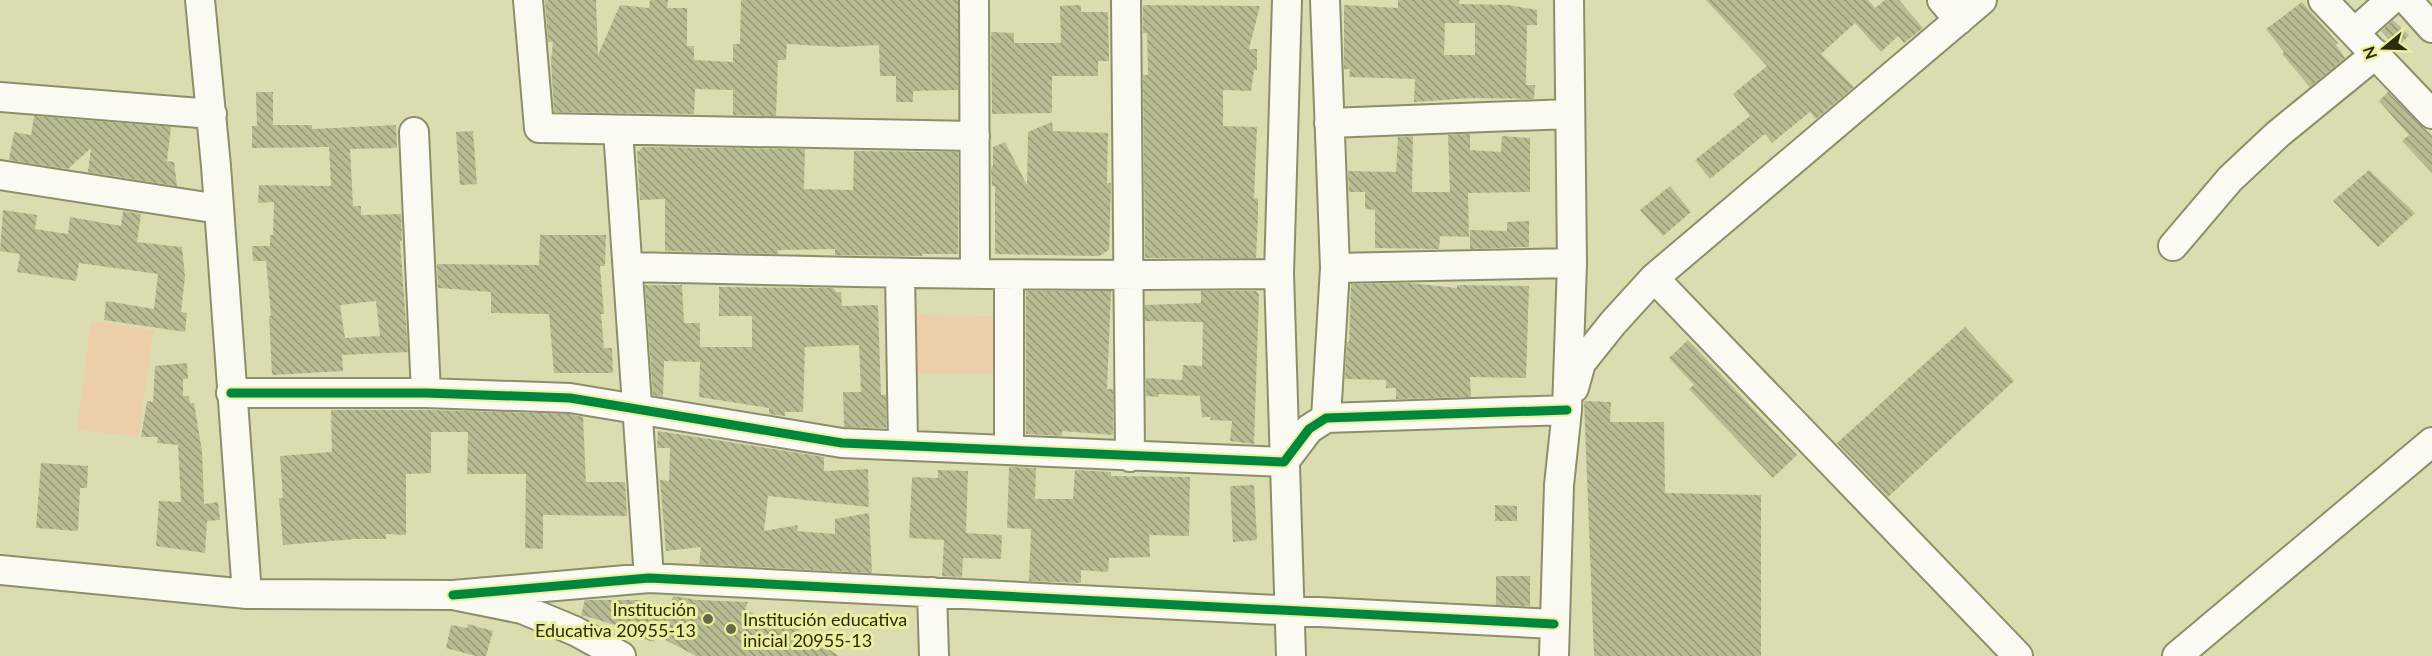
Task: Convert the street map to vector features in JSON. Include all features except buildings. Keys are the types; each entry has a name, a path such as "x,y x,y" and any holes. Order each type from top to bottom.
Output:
{"street":[{"path":"200,0 212,114 246,594"},
{"path":"528,0 539,128 975,136"},
{"path":"974,0 975,274"},
{"path":"1126,0 1130,457"},
{"path":"1287,0 1279,274 1291,656"},
{"path":"1325,0 1335,267 1326,418"},
{"path":"1554,656 1559,485 1567,410 1572,263 1569,0"},
{"path":"1567,410 1581,363 1654,278 1950,10 1982,0"},
{"path":"2323,0 2432,114"},
{"path":"2355,32 2391,0"},
{"path":"2407,0 2432,28"},
{"path":"2172,246 2230,179 2278,134 2376,54"},
{"path":"0,97 212,114"},
{"path":"1329,123 1569,114"},
{"path":"618,130 649,578"},
{"path":"414,132 426,393"},
{"path":"0,175 219,209"},
{"path":"1335,267 1572,263"},
{"path":"628,267 900,274 1128,276 1279,274"},
{"path":"900,274 903,444"},
{"path":"1009,275 1009,450"},
{"path":"1654,278 2018,656"},
{"path":"231,393 426,393 570,398 842,443 1284,462"},
{"path":"1284,462 1309,429 1326,418 1567,410"},
{"path":"2176,656 2432,442"},
{"path":"0,570 246,594 453,596 649,578 1554,624"},
{"path":"932,592 934,656"},
{"path":"453,596 522,609 575,631 621,656"}],"shaded area":[{"path":"911,315 998,316 998,373 911,374"},
{"path":"91,321 154,330 138,437 77,430"}],"cycle path":[{"path":"231,393 426,393 570,398 842,443 1284,462 1309,429 1326,418 1567,410"},
{"path":"453,595 649,578 1554,624"}],"place":[{"name":"Institución Educativa 20955-13","path":"708,619"},
{"name":"Institución educativa inicial 20955-13","path":"731,629"}]}
